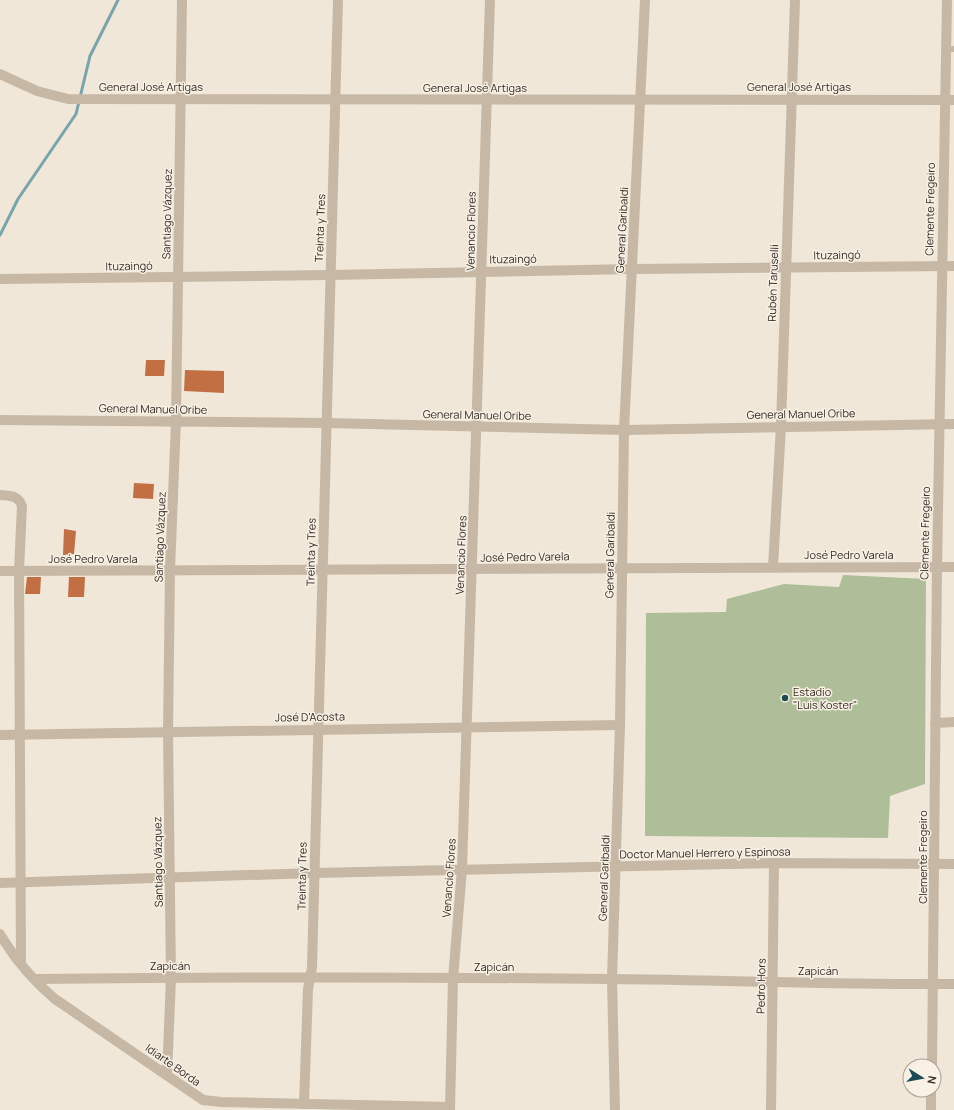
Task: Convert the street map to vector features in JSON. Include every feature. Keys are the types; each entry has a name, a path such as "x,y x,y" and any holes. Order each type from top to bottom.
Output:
{"street":[{"name":"Santiago Vázquez","path":"167,1075 171,978 168,732 170,570 176,421 182,0"},
{"name":"Treinta y Tres","path":"304,1104 308,989 312,967 338,0"},
{"name":"Venancio Flores","path":"450,1108 453,979 462,869 473,570 476,427 490,0"},
{"name":"General Garibaldi","path":"615,1110 612,979 620,725 624,430 645,0"},
{"name":"Rubén Taruselli","path":"773,567 781,426 795,0"},
{"name":"Clemente Fregeiro","path":"932,1058 941,266 950,50 946,0"},
{"name":"General José Artigas","path":"0,74 37,91 68,99 949,100"},
{"name":"Ituzaingó","path":"0,279 331,275 632,269 954,266"},
{"name":"General Manuel Oribe","path":"0,420 176,421 624,430 954,424"},
{"path":"0,496 14,496 18,498 22,506 19,571 21,963"},
{"name":"José Pedro Varela","path":"0,571 954,567"},
{"path":"935,723 954,722"},
{"name":"José D'Acosta","path":"0,734 620,725"},
{"name":"Doctor Manuel Herrero y Espinosa","path":"0,883 462,869 774,863 954,864"},
{"name":"Pedro Hors","path":"771,1110 774,983 774,863"},
{"name":"Idiarte Borda","path":"0,934 6,945 35,980 55,999 203,1100 377,1108 450,1108"},
{"name":"Zapicán","path":"35,980 171,978 612,979 774,983 954,984"},
{"path":"931,1098 931,1110"}],"green space":[{"name":"Estadio \"Luis Koster\"","path":"843,575 926,579 925,784 890,796 888,838 645,836 646,613 726,612 727,599 784,584 839,587"}],"building":[{"path":"146,360 165,360 164,376 145,376"},
{"path":"185,370 224,371 224,393 184,391"},
{"path":"134,483 154,484 153,499 133,498"},
{"path":"64,529 76,531 74,554 63,555"},
{"path":"27,577 41,577 40,594 25,594"},
{"path":"69,577 85,577 84,597 68,597"}],"waterway":[{"path":"0,235 18,199 76,114 90,56 118,0"}],"place":[{"name":"Estadio \"Luis Koster\"","path":"785,698"}]}
